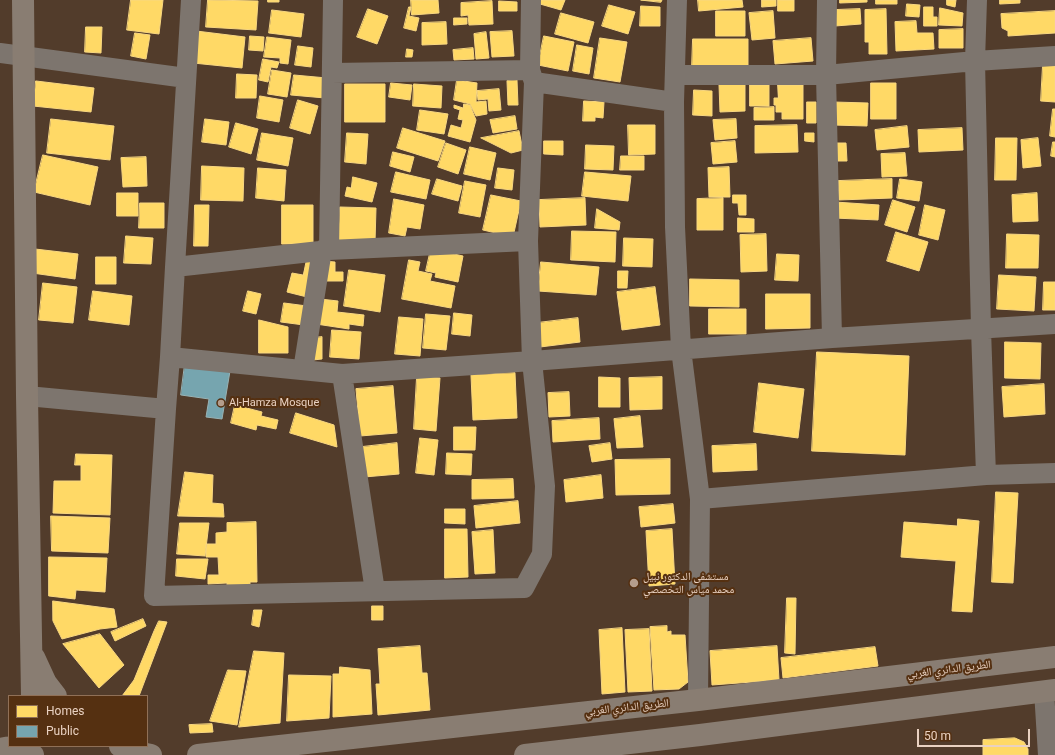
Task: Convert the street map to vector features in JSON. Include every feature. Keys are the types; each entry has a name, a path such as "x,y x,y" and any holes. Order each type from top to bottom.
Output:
{"main road":[{"path":"23,0 32,695"},
{"path":"31,649 46,683 55,695"},
{"name":"الطريق الدائري الغربي","path":"198,755 698,700 1055,657"},
{"path":"525,755 700,735 1049,691"},
{"path":"698,700 700,735"},
{"path":"0,748 9,747 20,749 33,755"},
{"path":"122,747 132,751 151,755"}],"street":[{"path":"191,0 154,596 524,588 542,554 545,486 532,361 528,241 532,76 532,0"},
{"path":"303,370 326,250 333,0"},
{"path":"677,0 674,102 675,227 681,349 700,499 698,700"},
{"path":"827,0 826,75 832,338"},
{"path":"977,0 975,61 986,475"},
{"path":"0,53 186,78"},
{"path":"675,75 826,75 975,61 1055,56"},
{"path":"332,73 532,76 674,102"},
{"path":"175,266 326,250 528,241"},
{"path":"170,357 342,374 832,338 1055,324"},
{"path":"342,374 375,591"},
{"path":"27,396 166,409"},
{"path":"700,499 986,475 1055,473"},
{"path":"1048,755 1049,691"}],"building: Homes":[{"path":"131,0 163,0 159,34 127,30"},
{"path":"208,0 258,1 256,30 206,27"},
{"path":"268,0 279,0 279,2 268,2"},
{"path":"411,0 438,0 439,13 412,15"},
{"path":"540,0 565,0 561,10 540,4"},
{"path":"641,0 662,0 661,2"},
{"path":"698,0 742,0 743,7 699,11"},
{"path":"762,0 776,0 776,6 762,7"},
{"path":"778,0 794,0 794,11 778,11"},
{"path":"840,0 867,0 867,2 840,3"},
{"path":"876,0 897,0 897,4 876,4"},
{"path":"947,0 956,0 955,7 947,5"},
{"path":"1000,0 1020,0 1020,3 1000,4"},
{"path":"492,1 493,24 469,25 468,15 461,16 461,3"},
{"path":"499,1 517,2 517,11 499,11"},
{"path":"907,4 920,5 919,17 906,16"},
{"path":"609,5 635,12 628,34 602,26"},
{"path":"641,6 660,7 660,26 640,26"},
{"path":"409,7 411,7 409,16 419,18 416,31 404,28"},
{"path":"924,7 933,7 933,17 937,17 937,26 924,26"},
{"path":"940,8 963,13 962,26 939,25"},
{"path":"368,9 388,16 377,44 357,37"},
{"path":"860,9 861,24 835,26 835,10"},
{"path":"886,9 887,54 869,54 869,42 865,42 865,10"},
{"path":"272,10 304,14 301,37 269,33"},
{"path":"716,11 745,11 745,36 716,36"},
{"path":"773,11 775,38 752,40 749,13"},
{"path":"1055,11 1055,33 1008,36 1008,31 1002,28 1001,14"},
{"path":"561,13 594,22 588,43 555,34"},
{"path":"454,18 467,18 467,24 454,25"},
{"path":"916,21 917,33 933,33 934,49 896,51 895,22"},
{"path":"446,22 447,44 422,45 422,23"},
{"path":"86,27 102,27 101,53 85,52"},
{"path":"963,29 963,48 939,48 939,30"},
{"path":"196,31 245,37 242,68 193,63"},
{"path":"512,31 514,56 492,57 490,32"},
{"path":"486,32 489,58 476,59 474,34"},
{"path":"135,33 150,35 146,59 131,56"},
{"path":"250,36 264,37 263,51 249,50"},
{"path":"544,36 574,42 568,71 538,65"},
{"path":"267,37 291,40 288,64 280,63 280,58 264,57"},
{"path":"600,38 627,42 620,82 594,78"},
{"path":"811,38 813,61 775,64 773,41"},
{"path":"693,39 748,39 748,67 692,67"},
{"path":"577,45 593,48 589,74 573,71"},
{"path":"298,46 313,48 311,67 295,65"},
{"path":"473,48 474,59 454,60 453,50"},
{"path":"407,49 413,50 412,57 406,57"},
{"path":"263,59 279,62 277,68 271,67 268,82 259,80"},
{"path":"1043,65 1055,66 1055,102 1041,101"},
{"path":"272,70 291,73 287,97 268,94"},
{"path":"237,74 257,75 256,98 236,98"},
{"path":"294,75 327,78 325,98 291,95"},
{"path":"457,80 477,83 476,102 486,101 487,114 476,116 470,104 454,100"},
{"path":"517,80 518,105 508,105 507,81"},
{"path":"36,81 94,88 91,112 33,106"},
{"path":"391,83 412,85 410,100 389,97"},
{"path":"871,83 896,83 896,119 871,119"},
{"path":"345,84 385,84 385,122 345,122"},
{"path":"414,84 442,86 441,108 413,106"},
{"path":"745,84 745,111 720,112 719,85"},
{"path":"750,85 769,85 769,106 750,106"},
{"path":"778,85 803,85 803,119 782,119 782,112 776,112 774,98 778,98"},
{"path":"499,89 501,110 489,111 488,99 478,100 477,91"},
{"path":"694,90 712,91 712,116 693,115"},
{"path":"260,96 283,100 279,122 257,118"},
{"path":"298,100 318,106 310,134 290,128"},
{"path":"584,101 604,102 603,118 595,117 595,121 583,121"},
{"path":"807,102 816,102 816,123 807,123"},
{"path":"834,102 868,103 867,126 833,125"},
{"path":"464,104 470,105 476,120 470,142 448,136 451,125 461,128 463,120 458,119 460,110 454,108 454,105 463,108"},
{"path":"774,107 774,120 754,120 754,108"},
{"path":"1053,109 1055,109 1055,137 1050,136"},
{"path":"420,110 448,114 444,134 417,130"},
{"path":"515,116 517,129 493,133 490,120"},
{"path":"51,119 114,126 110,160 47,153"},
{"path":"205,119 229,122 226,145 202,142"},
{"path":"736,119 737,138 715,140 713,120"},
{"path":"236,123 258,129 251,154 229,147"},
{"path":"628,125 655,125 655,154 629,155"},
{"path":"797,125 798,152 755,153 755,126"},
{"path":"907,126 909,147 877,150 875,130"},
{"path":"403,128 445,141 438,161 397,148"},
{"path":"962,128 963,150 919,152 918,130"},
{"path":"519,131 523,150 511,153 481,138"},
{"path":"262,133 293,138 288,166 257,160"},
{"path":"347,133 368,134 366,164 345,162"},
{"path":"805,133 814,133 814,142 805,141"},
{"path":"996,138 1017,138 1016,180 995,180"},
{"path":"1038,138 1041,166 1023,168 1021,140"},
{"path":"544,141 563,141 563,155 544,154"},
{"path":"735,141 737,162 713,164 711,143"},
{"path":"1053,142 1055,142 1055,157 1051,156"},
{"path":"446,143 466,150 458,174 438,167"},
{"path":"834,143 846,143 847,161 834,161"},
{"path":"586,145 614,146 613,170 585,169"},
{"path":"470,147 496,153 490,180 464,174"},
{"path":"393,152 414,157 410,172 390,166"},
{"path":"905,153 907,176 882,177 881,154"},
{"path":"43,155 98,167 90,205 34,192"},
{"path":"621,156 644,156 644,170 620,170"},
{"path":"146,157 147,186 123,187 121,158"},
{"path":"202,166 244,168 243,201 201,200"},
{"path":"729,167 730,197 709,197 708,168"},
{"path":"258,168 286,170 284,201 256,198"},
{"path":"498,168 514,170 512,190 495,188"},
{"path":"396,172 430,180 426,199 391,192"},
{"path":"585,172 631,176 628,201 582,196"},
{"path":"353,177 377,183 372,202 345,196 347,187 351,188"},
{"path":"437,179 462,186 458,201 432,194"},
{"path":"892,179 892,198 839,200 838,181"},
{"path":"900,179 922,182 919,201 897,198"},
{"path":"465,181 486,185 480,217 459,213"},
{"path":"117,193 138,193 138,216 117,216"},
{"path":"1037,193 1038,221 1013,222 1012,195"},
{"path":"491,195 521,201 513,237 483,230"},
{"path":"733,195 746,195 746,215 739,215 738,203 733,203"},
{"path":"585,198 586,225 540,227 539,200"},
{"path":"723,198 723,230 697,230 697,199"},
{"path":"394,199 424,205 420,229 407,227 405,236 389,233"},
{"path":"893,200 915,207 907,232 885,225"},
{"path":"835,202 879,205 878,220 834,218"},
{"path":"140,203 164,203 164,228 139,228"},
{"path":"195,205 209,205 208,246 194,246"},
{"path":"282,205 313,205 313,244 282,244"},
{"path":"925,205 945,210 938,240 919,235"},
{"path":"340,207 376,208 375,242 338,241"},
{"path":"597,209 620,222 619,230 595,228"},
{"path":"738,218 754,219 754,232 738,232"},
{"path":"572,231 616,232 615,262 571,260"},
{"path":"896,232 928,242 919,271 887,261"},
{"path":"766,234 767,271 741,272 740,235"},
{"path":"1007,234 1039,235 1038,268 1006,268"},
{"path":"126,236 153,238 151,264 124,263"},
{"path":"624,238 653,239 652,267 623,266"},
{"path":"35,249 78,254 75,279 32,273"},
{"path":"431,249 463,256 458,282 435,277 436,273 426,271"},
{"path":"777,254 799,255 798,281 775,280"},
{"path":"96,257 116,257 116,284 96,284"},
{"path":"307,259 315,261 307,297 287,292 292,273 303,275"},
{"path":"409,260 420,262 418,271 432,274 430,281 455,286 451,308 402,299"},
{"path":"323,261 335,262 335,272 343,272 343,281 323,281"},
{"path":"541,262 599,267 596,295 538,291"},
{"path":"349,270 385,275 380,312 344,306"},
{"path":"618,271 628,271 627,288 618,288"},
{"path":"999,275 1036,277 1034,311 997,309"},
{"path":"690,279 739,280 739,307 690,306"},
{"path":"1044,282 1055,282 1055,310 1043,310"},
{"path":"43,283 77,287 73,323 39,320"},
{"path":"655,287 660,325 622,330 617,292"},
{"path":"93,291 132,296 129,325 89,320"},
{"path":"248,291 261,294 256,314 243,311"},
{"path":"766,294 810,294 810,328 766,329"},
{"path":"320,299 338,301 337,312 364,315 363,326 349,324 349,329 316,324"},
{"path":"284,303 307,306 304,325 281,322"},
{"path":"709,309 746,309 746,334 709,334"},
{"path":"454,313 472,315 470,336 452,334"},
{"path":"426,314 450,316 446,350 423,348"},
{"path":"399,317 423,319 420,356 395,354"},
{"path":"578,318 580,342 540,347 537,323"},
{"path":"259,320 288,327 288,353 259,353"},
{"path":"332,330 361,332 359,359 330,357"},
{"path":"322,337 322,359 313,360 313,338"},
{"path":"1005,342 1041,343 1040,379 1005,378"},
{"path":"817,352 909,356 905,455 812,451"},
{"path":"515,373 517,418 473,420 471,375"},
{"path":"417,377 440,378 436,431 414,429"},
{"path":"599,377 620,378 620,407 599,407"},
{"path":"662,377 662,409 630,410 629,378"},
{"path":"759,383 804,389 798,438 754,432"},
{"path":"1044,384 1045,414 1004,417 1002,387"},
{"path":"393,386 397,433 360,436 356,389"},
{"path":"569,392 570,416 549,417 548,393"},
{"path":"235,405 262,412 261,416 278,420 276,429 257,425 256,430 231,423"},
{"path":"296,413 334,425 337,447 290,433"},
{"path":"640,416 643,447 617,448 614,419"},
{"path":"599,418 600,439 553,442 552,421"},
{"path":"454,427 476,427 475,450 454,450"},
{"path":"420,438 438,440 434,475 416,473"},
{"path":"397,443 399,474 364,477 362,447"},
{"path":"610,443 612,459 592,462 589,446"},
{"path":"756,444 757,470 713,472 712,446"},
{"path":"447,453 472,454 471,475 446,474"},
{"path":"76,454 112,455 110,515 53,513 54,481 81,481 81,465 75,465"},
{"path":"670,459 670,494 616,495 615,460"},
{"path":"185,472 213,475 212,503 223,504 224,517 178,516"},
{"path":"601,475 603,498 566,502 564,480"},
{"path":"513,479 514,498 472,499 472,480"},
{"path":"996,492 1018,493 1013,583 992,582"},
{"path":"518,501 520,523 476,528 474,506"},
{"path":"673,504 675,523 641,527 639,507"},
{"path":"445,509 465,509 465,524 445,523"},
{"path":"51,516 110,518 108,553 52,551"},
{"path":"958,519 979,521 972,612 952,611 956,561 901,557 904,522 957,526"},
{"path":"256,522 257,582 250,582 250,586 227,587 227,583 208,584 208,575 219,575 218,557 206,557 206,544 216,544 216,533 227,532 227,523"},
{"path":"180,523 209,523 205,556 177,554"},
{"path":"445,529 467,529 468,577 445,578"},
{"path":"672,529 675,584 649,586 646,531"},
{"path":"493,530 495,573 475,574 472,532"},
{"path":"49,557 107,558 105,592 76,590 75,599 49,596"},
{"path":"177,559 208,559 205,579 176,576"},
{"path":"787,598 796,598 795,654 785,653"},
{"path":"53,601 114,609 117,627 100,629 62,639 53,621"},
{"path":"372,606 383,606 383,620 372,620"},
{"path":"254,610 262,610 259,627 252,625"},
{"path":"143,619 146,626 115,641 111,632"},
{"path":"159,621 167,622 139,695 123,695 134,680"},
{"path":"667,626 667,632 671,631 671,635 685,635 688,682 679,689 654,690 650,627"},
{"path":"622,628 625,692 602,694 599,630"},
{"path":"649,629 652,691 628,692 625,630"},
{"path":"100,634 124,665 99,688 63,644"},
{"path":"420,646 422,673 427,673 430,710 378,715 376,684 380,684 378,649"},
{"path":"777,646 779,680 712,685 710,651"},
{"path":"875,647 878,666 783,678 781,658"},
{"path":"254,651 284,653 280,723 239,727"},
{"path":"340,667 370,670 372,714 333,717 333,674 339,674"},
{"path":"228,670 246,671 237,725 210,721"},
{"path":"289,675 331,676 329,718 287,721"},
{"path":"212,724 213,732 190,733 189,725"},
{"path":"1015,738 1024,742 1028,749 1028,755 983,755 983,740"}],"building: Public":[{"path":"185,364 230,371 222,419 206,417 209,399 181,395"}],"place":[{"name":"Al-Hamza Mosque","path":"221,403"},
{"name":"مستشفى الدكتور نبيل محمد مياس التخصصي","path":"634,583"}]}
